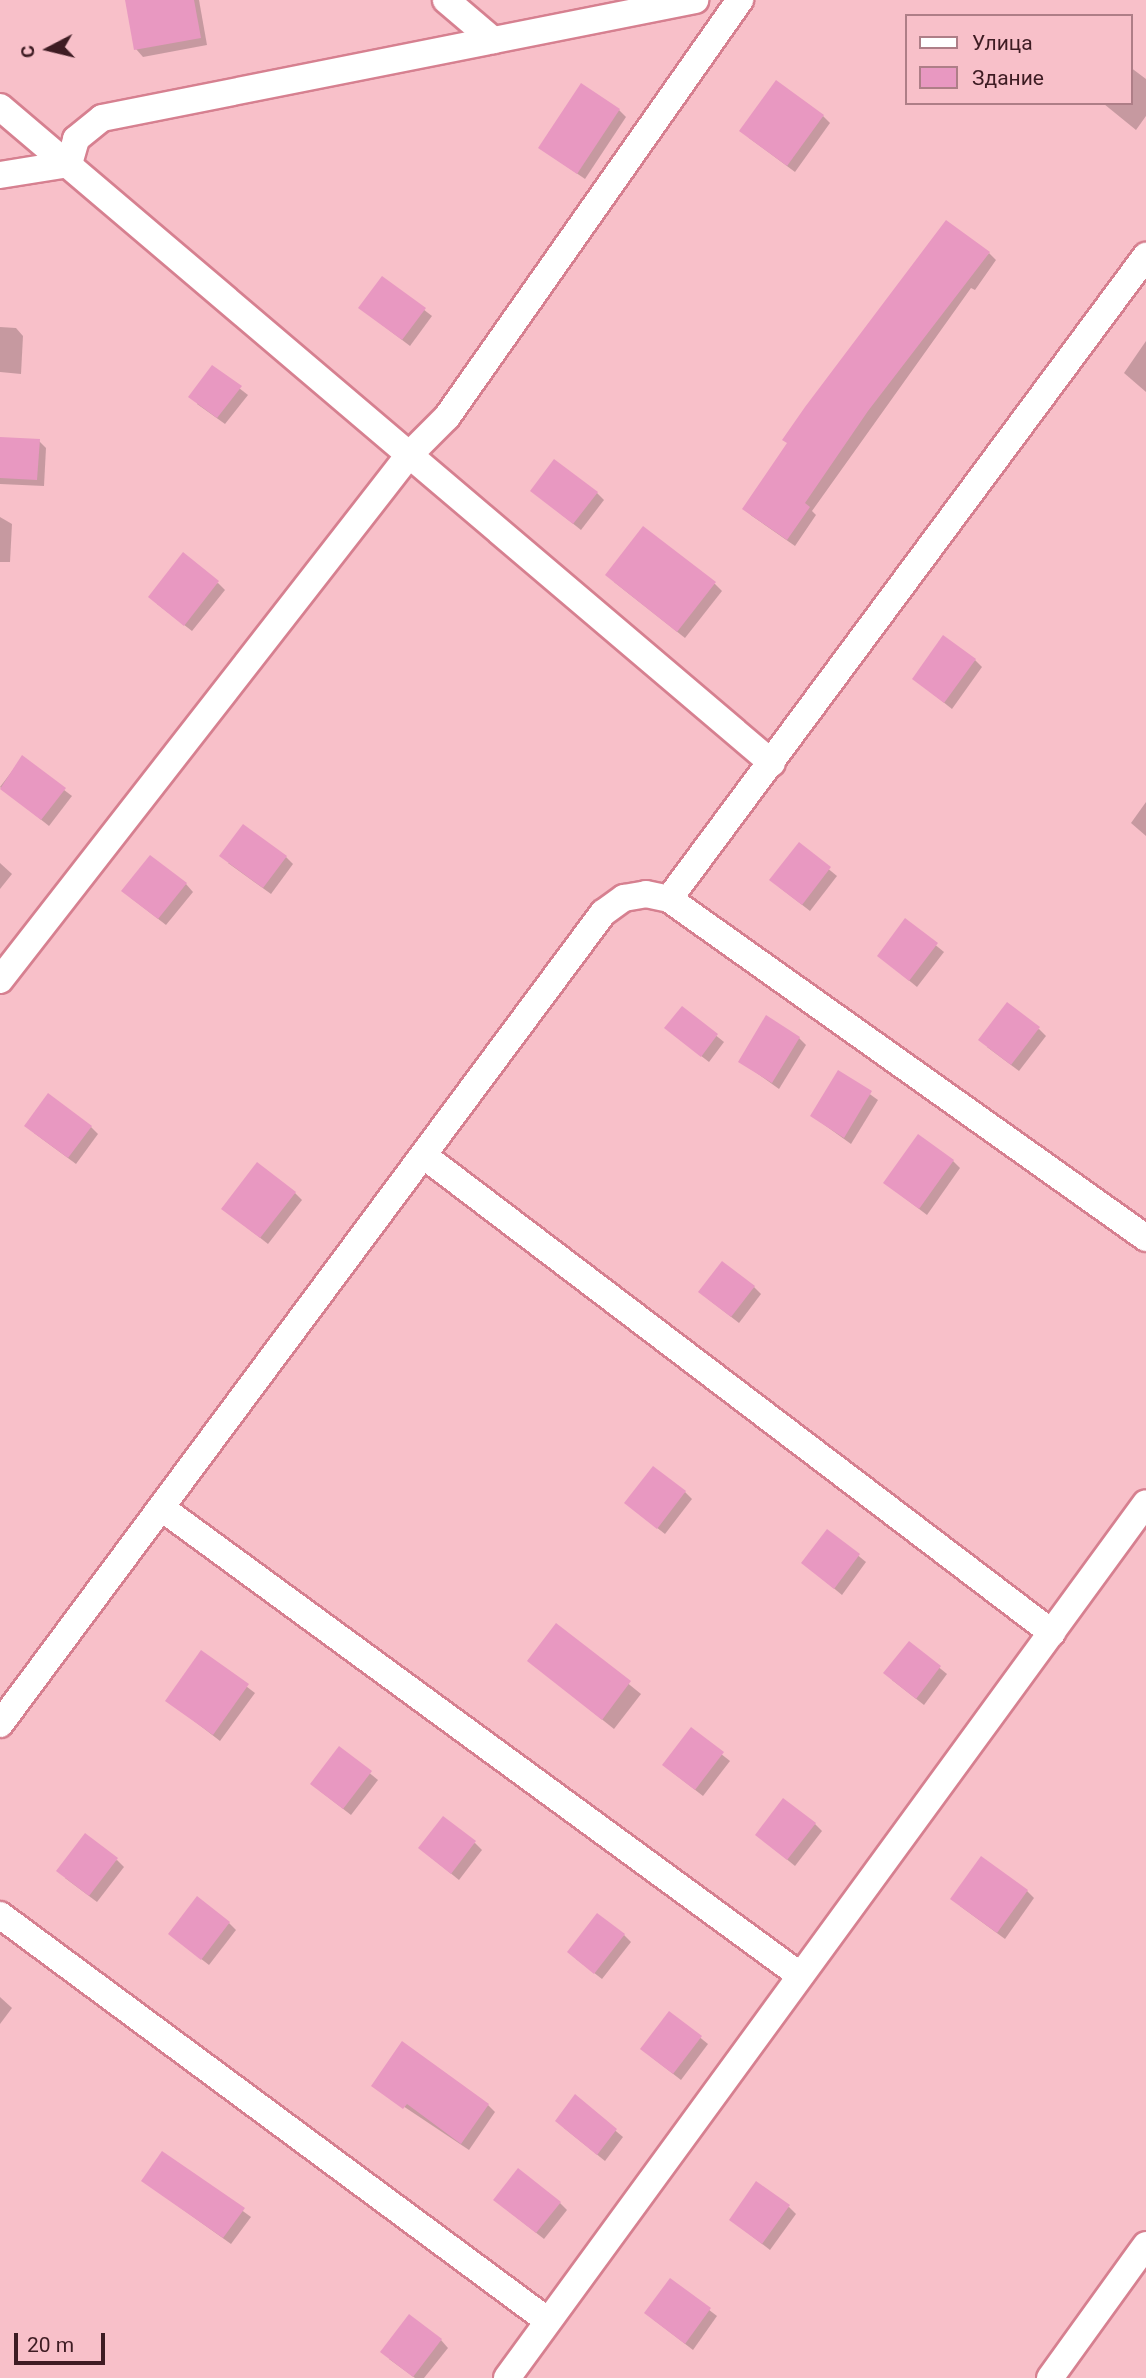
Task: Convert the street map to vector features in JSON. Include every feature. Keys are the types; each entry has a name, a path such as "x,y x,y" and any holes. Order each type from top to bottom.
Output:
{"street":[{"path":"446,0 493,40"},
{"path":"69,164 76,139 102,118 695,0"},
{"path":"0,980 409,455 447,417 740,0"},
{"path":"0,107 772,763"},
{"path":"0,175 69,164"},
{"path":"670,899 1146,256"},
{"path":"0,1724 163,1509 603,913 624,898 646,894 670,899 1146,1238"},
{"path":"423,1155 1052,1633"},
{"path":"507,2378 799,1974 1146,1503"},
{"path":"163,1509 799,1974"},
{"path":"0,1915 548,2321"},
{"path":"1049,2378 1146,2245"}],"building":[{"path":"125,0 194,0 201,38 134,50"},
{"path":"776,80 824,115 787,166 739,131"},
{"path":"581,83 620,109 577,174 538,148"},
{"path":"946,220 990,252 868,411 805,503 810,507 787,540 742,509 787,443 782,440 805,407"},
{"path":"382,276 426,308 402,340 358,308"},
{"path":"212,365 242,386 217,418 188,397"},
{"path":"0,437 40,439 37,480 0,478"},
{"path":"554,459 598,492 573,524 530,491"},
{"path":"643,526 716,582 677,632 605,575"},
{"path":"183,552 219,581 184,626 148,597"},
{"path":"943,635 976,659 944,703 912,679"},
{"path":"22,755 66,788 41,820 0,789"},
{"path":"243,824 287,856 263,888 219,856"},
{"path":"799,842 831,867 802,905 769,880"},
{"path":"150,855 187,883 158,919 121,891"},
{"path":"905,918 938,943 909,981 877,956"},
{"path":"1007,1002 1040,1027 1011,1065 978,1040"},
{"path":"682,1006 718,1034 701,1057 664,1028"},
{"path":"766,1015 800,1037 772,1083 738,1062"},
{"path":"838,1070 872,1091 844,1138 810,1116"},
{"path":"48,1093 92,1126 68,1158 24,1126"},
{"path":"918,1134 954,1160 919,1209 883,1183"},
{"path":"257,1162 296,1192 260,1238 221,1209"},
{"path":"722,1261 755,1286 731,1317 698,1292"},
{"path":"653,1466 686,1491 657,1529 624,1503"},
{"path":"827,1529 860,1554 834,1589 801,1563"},
{"path":"556,1623 631,1681 602,1720 527,1661"},
{"path":"909,1641 941,1666 916,1699 883,1673"},
{"path":"201,1650 249,1684 213,1735 165,1701"},
{"path":"691,1727 724,1752 695,1790 662,1765"},
{"path":"339,1746 372,1771 343,1809 310,1784"},
{"path":"783,1798 816,1823 787,1860 755,1835"},
{"path":"443,1816 476,1841 451,1874 418,1848"},
{"path":"85,1833 118,1858 89,1896 56,1871"},
{"path":"981,1856 1028,1890 997,1933 950,1899"},
{"path":"197,1896 230,1922 201,1960 168,1934"},
{"path":"597,1913 625,1934 594,1974 567,1952"},
{"path":"669,2011 702,2036 673,2074 640,2049"},
{"path":"402,2041 489,2104 461,2144 407,2104 403,2109 371,2086"},
{"path":"575,2094 617,2129 597,2155 555,2121"},
{"path":"162,2151 245,2208 223,2238 141,2181"},
{"path":"518,2168 561,2202 536,2233 493,2200"},
{"path":"756,2181 790,2205 762,2244 729,2220"},
{"path":"670,2278 711,2308 685,2344 644,2313"},
{"path":"409,2314 442,2339 413,2377 380,2352"}]}
